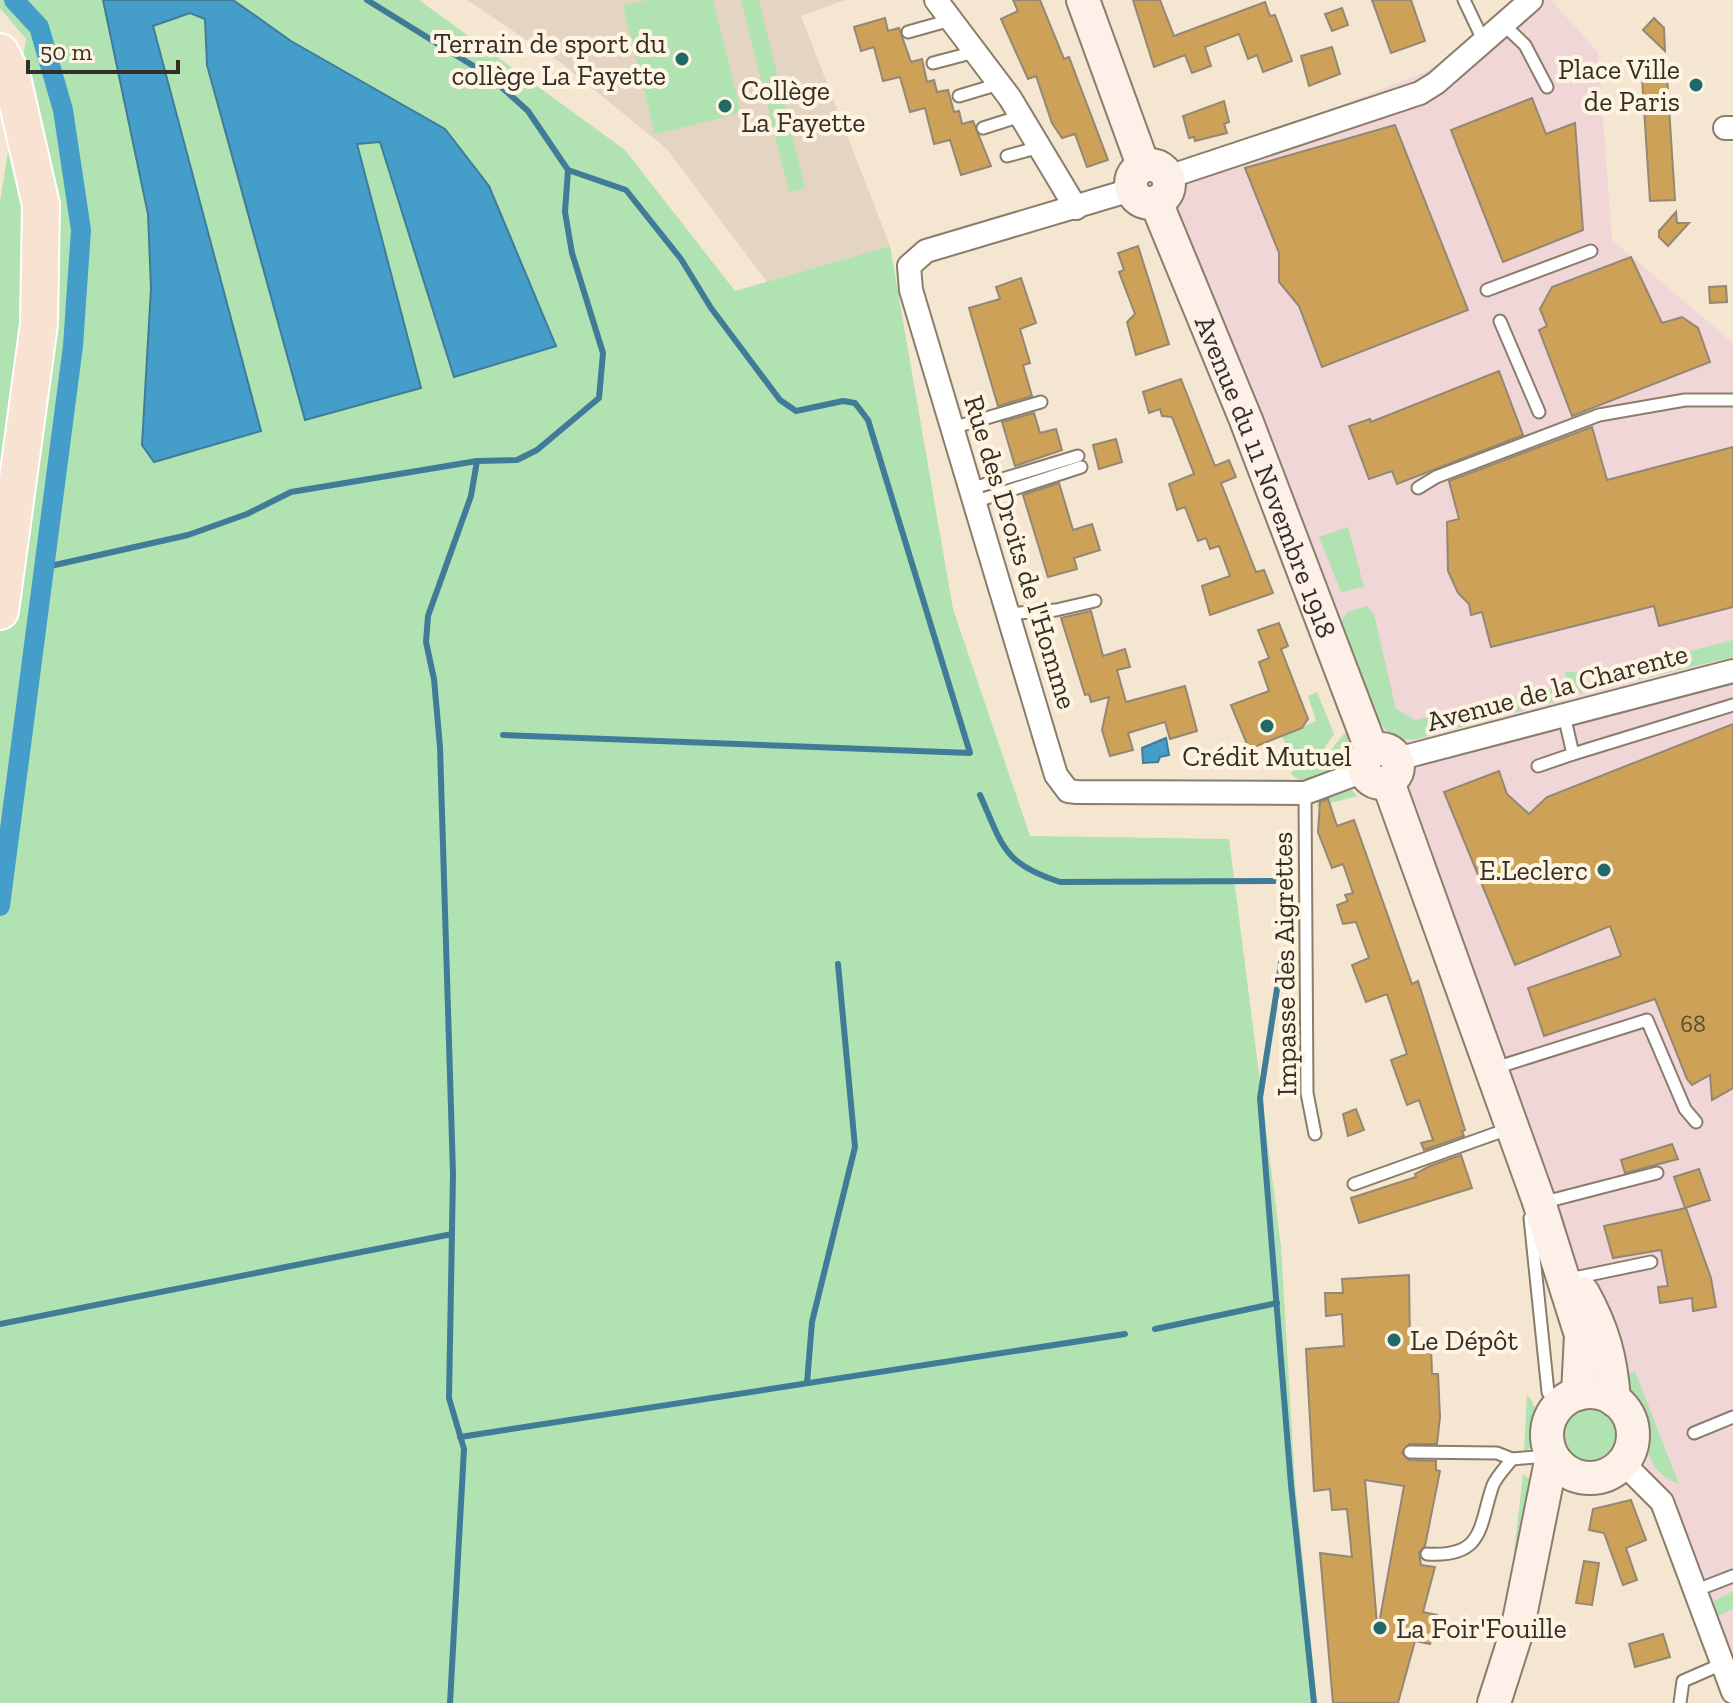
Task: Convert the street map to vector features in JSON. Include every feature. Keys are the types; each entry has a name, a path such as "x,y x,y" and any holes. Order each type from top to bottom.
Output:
{"main road":[{"name":"Avenue du 11 Novembre 1918","path":"1083,0 1150,184 1252,434 1380,766 1539,1201 1581,1335 1568,1400"},
{"path":"0,52 11,73 41,205 39,324 0,611"},
{"name":"Avenue du 11 Novembre 1918","path":"1554,1253 1574,1278 1604,1331 1612,1364 1614,1400"},
{"path":"1494,1703 1517,1631 1552,1456 1547,1430 1568,1400 1603,1394 1614,1400 1631,1422 1630,1450 1623,1463 1602,1477 1589,1478 1561,1467 1552,1456"},
{"path":"1512,1703 1559,1508 1589,1478"}],"street":[{"path":"936,0 1021,116 1076,208"},
{"name":"Rue des Droits de l'Homme","path":"1380,766 1305,793 1068,791 1056,775 911,290 909,266 926,251 1076,208 1407,99 1436,83 1531,0"},
{"name":"Avenue de la Charente","path":"1380,766 1733,671"},
{"path":"1623,1463 1662,1502 1733,1692"}],"lane":[{"path":"1464,0 1484,42"},
{"path":"908,32 951,20"},
{"path":"1504,25 1525,45 1547,87"},
{"path":"933,63 975,51"},
{"path":"959,96 999,84"},
{"path":"983,128 1021,116"},
{"path":"1007,156 1040,147"},
{"path":"1487,290 1591,251"},
{"path":"1500,321 1539,412"},
{"path":"1418,488 1436,477 1599,415 1685,400 1733,400"},
{"path":"952,428 1041,402"},
{"path":"972,495 1079,462"},
{"path":"1008,614 1056,610 1095,601"},
{"path":"1538,766 1733,705"},
{"path":"1564,714 1573,754"},
{"name":"Impasse des Aigrettes","path":"1305,793 1307,1093 1315,1134"},
{"path":"1491,1069 1647,1020 1685,1109 1696,1122"},
{"path":"1354,1184 1513,1127"},
{"path":"1568,1400 1548,1392 1530,1219 1539,1201 1657,1173"},
{"path":"1574,1278 1651,1262"},
{"path":"1694,1433 1733,1417"},
{"path":"1410,1452 1497,1453 1512,1459 1552,1456"},
{"path":"1427,1554 1444,1555 1461,1549 1482,1533 1494,1483 1512,1459"},
{"path":"1697,1590 1733,1576"},
{"path":"1680,1703 1683,1681 1722,1664"}],"shaded area":[{"name":"Collège La Fayette","path":"467,0 845,0 801,16 890,246 767,282 667,149 561,63"},
{"path":"1515,0 1551,0 1598,52 1612,240 1733,343 1733,1692 1463,992 1403,805 1164,175 1430,70"}],"green space":[{"path":"0,0 419,0 625,150 735,291 890,246 953,609 1030,836 1229,839 1281,1247 1295,1483 1317,1703 0,1703 0,202 26,39 0,8"},
{"name":"Terrain de sport du collège La Fayette","path":"647,0 713,0 741,113 655,134 623,6"},
{"path":"741,0 759,0 805,188 789,192"},
{"path":"1348,527 1364,587 1341,592 1319,537"},
{"path":"1367,606 1374,614 1396,709 1415,720 1568,684 1565,672 1576,672 1583,678 1584,690 1576,696 1417,739 1398,739 1389,733 1371,706 1339,625 1347,612"},
{"path":"1733,640 1733,657 1616,685 1615,678 1630,666"},
{"path":"1317,692 1334,734 1323,750 1289,754 1282,736 1316,721 1308,696"},
{"path":"1348,730 1349,749 1343,766 1302,782 1291,774 1302,759 1321,758 1330,752"},
{"path":"1342,790 1352,790 1357,796 1317,807 1318,800"},
{"path":"1635,1371 1679,1484 1661,1474 1651,1460 1627,1380 1627,1375"},
{"path":"1527,1394 1538,1417 1539,1429 1538,1443 1524,1452"},
{"path":"1591,1405 1613,1413 1621,1435 1613,1457 1591,1465 1569,1457 1561,1435 1569,1413"},
{"path":"1523,1474 1534,1483 1510,1589"},
{"path":"1733,1591 1733,1609 1715,1617 1714,1601"}],"water":[{"path":"103,0 233,0 291,41 445,129 489,186 556,346 454,377 380,142 357,144 421,388 305,420 207,65 205,19 190,13 153,26 261,431 154,462 142,445 151,288 148,214"},
{"path":"1166,738 1169,755 1160,757 1158,762 1143,763 1142,748"}],"building":[{"path":"1013,0 1040,0 1064,59 1069,57 1108,160 1087,167 1075,134 1062,138 1052,123 1036,76 1028,79 1001,19 1018,11"},
{"path":"1133,0 1160,0 1174,36 1265,2 1270,16 1275,15 1292,61 1263,72 1257,55 1248,59 1239,34 1205,47 1211,66 1192,73 1185,55 1154,67"},
{"path":"1372,0 1411,0 1425,41 1391,53"},
{"path":"1342,8 1348,25 1332,31 1325,14"},
{"path":"885,18 888,31 899,28 911,62 922,59 927,82 934,80 937,92 948,90 954,112 959,111 962,124 973,121 991,166 961,175 950,140 934,144 925,108 910,112 900,77 883,81 874,47 861,51 854,27"},
{"path":"1654,18 1664,28 1665,51 1643,30"},
{"path":"1332,47 1340,74 1309,86 1301,56"},
{"path":"1666,61 1675,200 1650,201 1641,62"},
{"path":"1532,98 1546,134 1575,123 1583,230 1503,262 1451,130"},
{"path":"1224,101 1229,122 1224,124 1227,133 1195,141 1194,137 1189,138 1183,116"},
{"path":"1395,125 1468,310 1322,367 1299,306 1279,282 1279,253 1245,168"},
{"path":"1676,212 1677,223 1689,223 1668,246 1659,237 1659,231"},
{"path":"1138,246 1169,344 1136,355 1127,322 1135,314 1119,272 1124,270 1118,253"},
{"path":"1631,257 1662,323 1682,317 1698,328 1710,362 1572,416 1539,330 1547,326 1540,309 1552,287"},
{"path":"1021,278 1036,323 1020,329 1030,363 1023,365 1032,396 998,406 969,308 1000,299 996,287"},
{"path":"1726,286 1727,302 1710,303 1709,287"},
{"path":"1499,371 1523,435 1397,484 1392,471 1369,479 1349,426 1370,419 1371,422"},
{"path":"1181,379 1215,466 1229,460 1236,477 1221,483 1256,572 1264,570 1273,593 1210,615 1202,586 1230,576 1219,546 1210,549 1206,538 1198,541 1185,507 1177,510 1169,484 1194,474 1172,417 1162,416 1160,409 1149,413 1143,392"},
{"path":"1034,413 1040,433 1056,429 1062,450 1015,466 1002,422"},
{"path":"1592,427 1607,480 1733,447 1733,607 1659,626 1654,606 1491,647 1482,612 1471,615 1469,604 1458,593 1448,571 1447,522 1459,519 1449,481"},
{"path":"1116,439 1122,462 1099,469 1093,445"},
{"path":"1059,483 1073,530 1092,524 1100,550 1074,558 1077,569 1048,577 1023,495"},
{"path":"1091,611 1103,656 1125,649 1130,667 1117,670 1126,702 1185,686 1197,731 1170,739 1165,722 1128,733 1133,750 1110,756 1102,730 1109,697 1091,702 1089,694 1085,695 1061,618"},
{"path":"1279,623 1288,646 1281,649 1308,719 1302,728 1249,749 1231,705 1269,691 1259,662 1269,658 1258,630"},
{"name":"E.Leclerc","path":"1733,724 1733,1088 1712,1100 1710,1075 1692,1085 1687,1079 1655,999 1544,1036 1528,988 1621,956 1610,926 1515,965 1444,792 1499,771 1507,794 1529,814 1547,797"},
{"path":"1328,799 1337,826 1354,820 1412,984 1418,981 1465,1130 1462,1131 1464,1136 1424,1150 1421,1143 1433,1140 1419,1100 1407,1105 1391,1060 1407,1054 1387,994 1366,1002 1352,965 1369,958 1356,922 1343,924 1337,905 1348,901 1345,895 1353,893 1343,864 1332,868 1318,832 1320,802"},
{"path":"1356,1109 1364,1130 1348,1136 1343,1114"},
{"path":"1672,1144 1678,1159 1625,1173 1621,1160"},
{"path":"1461,1155 1472,1188 1359,1223 1351,1198 1416,1177 1415,1174 1430,1166"},
{"path":"1699,1169 1710,1200 1685,1208 1674,1177"},
{"path":"1686,1208 1711,1278 1716,1307 1693,1311 1692,1298 1660,1303 1658,1287 1668,1286 1661,1250 1613,1258 1604,1226"},
{"path":"1409,1275 1410,1347 1431,1346 1432,1374 1438,1374 1440,1417 1437,1444 1409,1444 1402,1453 1409,1460 1436,1461 1436,1470 1440,1471 1425,1546 1419,1553 1421,1565 1435,1567 1423,1612 1437,1615 1430,1644 1415,1641 1398,1703 1333,1703 1320,1553 1352,1557 1347,1509 1332,1510 1330,1489 1314,1491 1306,1349 1344,1346 1342,1314 1326,1316 1325,1293 1343,1293 1342,1279","holes":["1365,1480 1404,1486 1379,1624 1377,1624"]},
{"path":"1631,1500 1646,1540 1626,1548 1637,1580 1623,1585 1604,1533 1589,1530 1593,1509"},
{"path":"1584,1561 1599,1563 1592,1605 1576,1603"},
{"path":"1663,1634 1670,1657 1635,1667 1629,1644"}],"waterway":[{"path":"0,906 73,346 81,230 63,110 39,27 14,0"},
{"path":"367,0 488,75 528,111 568,170 626,190 681,259 711,308 780,400 796,411 843,401 855,403 868,420 970,753 503,735"},
{"path":"46,567 188,535 247,514 291,492 477,461 517,460 537,450 599,398 603,353 572,253 565,212 568,170"},
{"path":"450,1703 464,1449 449,1398 453,1174 440,747 434,679 426,642 428,616 471,496 477,461"},
{"path":"980,795 1000,840 1015,860 1060,882 1281,881"},
{"path":"1282,957 1260,1098 1291,1485 1314,1703"},
{"path":"807,1383 812,1322 855,1147 838,964"},
{"path":"0,1324 452,1234"},
{"path":"1155,1329 1277,1303"},
{"path":"460,1437 1125,1334"}],"place":[{"name":"Terrain de sport du collège La Fayette","path":"682,59"},
{"name":"Place Ville de Paris","path":"1696,85"},
{"name":"Collège La Fayette","path":"725,106"},
{"name":"Crédit Mutuel","path":"1267,726"},
{"name":"E.Leclerc","path":"1604,870"},
{"name":"Le Dépôt","path":"1394,1340"},
{"name":"La Foir'Fouille","path":"1380,1628"}]}
